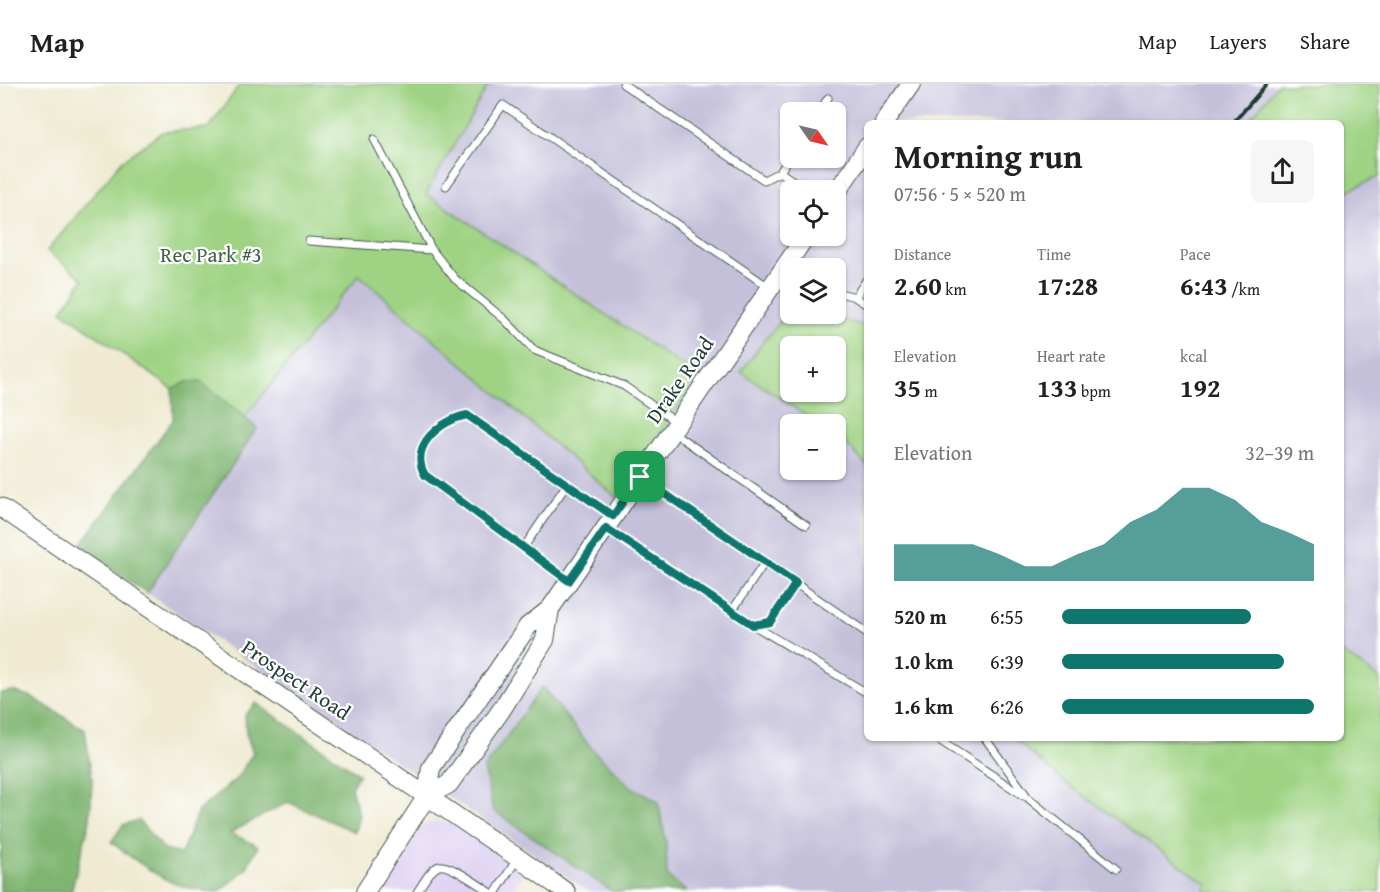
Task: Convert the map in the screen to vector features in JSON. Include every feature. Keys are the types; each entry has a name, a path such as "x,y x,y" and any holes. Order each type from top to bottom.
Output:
{"street":[{"path":"886,120 910,84"},
{"path":"845,180 864,151"},
{"name":"Drake Road","path":"365,892 427,796 431,768 528,626 550,609 770,288 780,278"},
{"name":"Prospect Road","path":"0,507 566,892"},
{"name":"Drake Road","path":"427,796 449,784 502,709 546,640 550,609"}],"lane":[{"path":"623,84 764,180 780,172 783,168"},
{"path":"825,102 828,98"},
{"path":"446,186 503,105 770,288"},
{"path":"374,138 432,250 455,279 504,319 534,350 575,364 624,386 674,428 806,525"},
{"path":"780,172 792,180"},
{"path":"309,241 432,250"},
{"path":"853,297 864,284"},
{"path":"846,295 864,303"},
{"path":"569,581 425,475 420,467 419,457 424,443 437,429 454,418 467,415 567,484 609,522 732,611 864,691"},
{"path":"640,477 864,631"},
{"path":"524,547 567,484"},
{"path":"732,611 765,562"},
{"path":"753,625 770,622 796,583"},
{"path":"941,741 1029,799 1116,869"},
{"path":"987,741 1029,799"},
{"path":"496,892 518,858"},
{"path":"417,892 428,875 438,866 446,866 490,892"}],"shaded area":[{"path":"421,84 1380,84 1380,892 1218,892 1208,885 1203,892 589,892 79,547"},
{"path":"435,821 443,821 464,830 524,874 512,892 375,892 422,827"}],"green space":[{"name":"Rec Park #3","path":"240,84 489,84 426,194 699,377 616,497 359,275 245,417 201,383 188,400 62,311 83,279 47,251 122,161 162,132 209,128"},
{"path":"1278,84 1380,84 1380,176 1344,193 1344,120 1249,120"},
{"path":"846,320 864,326 864,463 846,443 846,414 804,414 786,402 846,402 846,336 780,336 780,398 741,372 780,322 846,324"},
{"path":"187,382 201,382 257,428 147,593 79,547 173,420 172,389"},
{"path":"1344,654 1380,679 1380,892 1203,892 1208,885 1063,781 1016,741 1344,741"},
{"path":"542,687 593,750 631,787 658,801 666,842 667,876 687,892 613,892 493,810 484,768"},
{"path":"12,691 32,697 85,730 92,779 90,820 71,892 0,892 0,854 3,846 0,841 0,693"},
{"path":"256,703 359,774 351,788 359,814 355,832 288,802 230,833 258,846 246,869 219,892 188,888 161,877 111,842 123,825 138,820 165,850 181,854 198,811 237,778 253,753 246,733 245,715"}],"railway":[{"path":"1236,120 1267,84"}],"route":[{"path":"467,415 613,516 640,477 796,583 770,622 753,625 606,528 569,581 425,475 420,467 419,457 424,443 437,429 454,418 467,415"}]}
